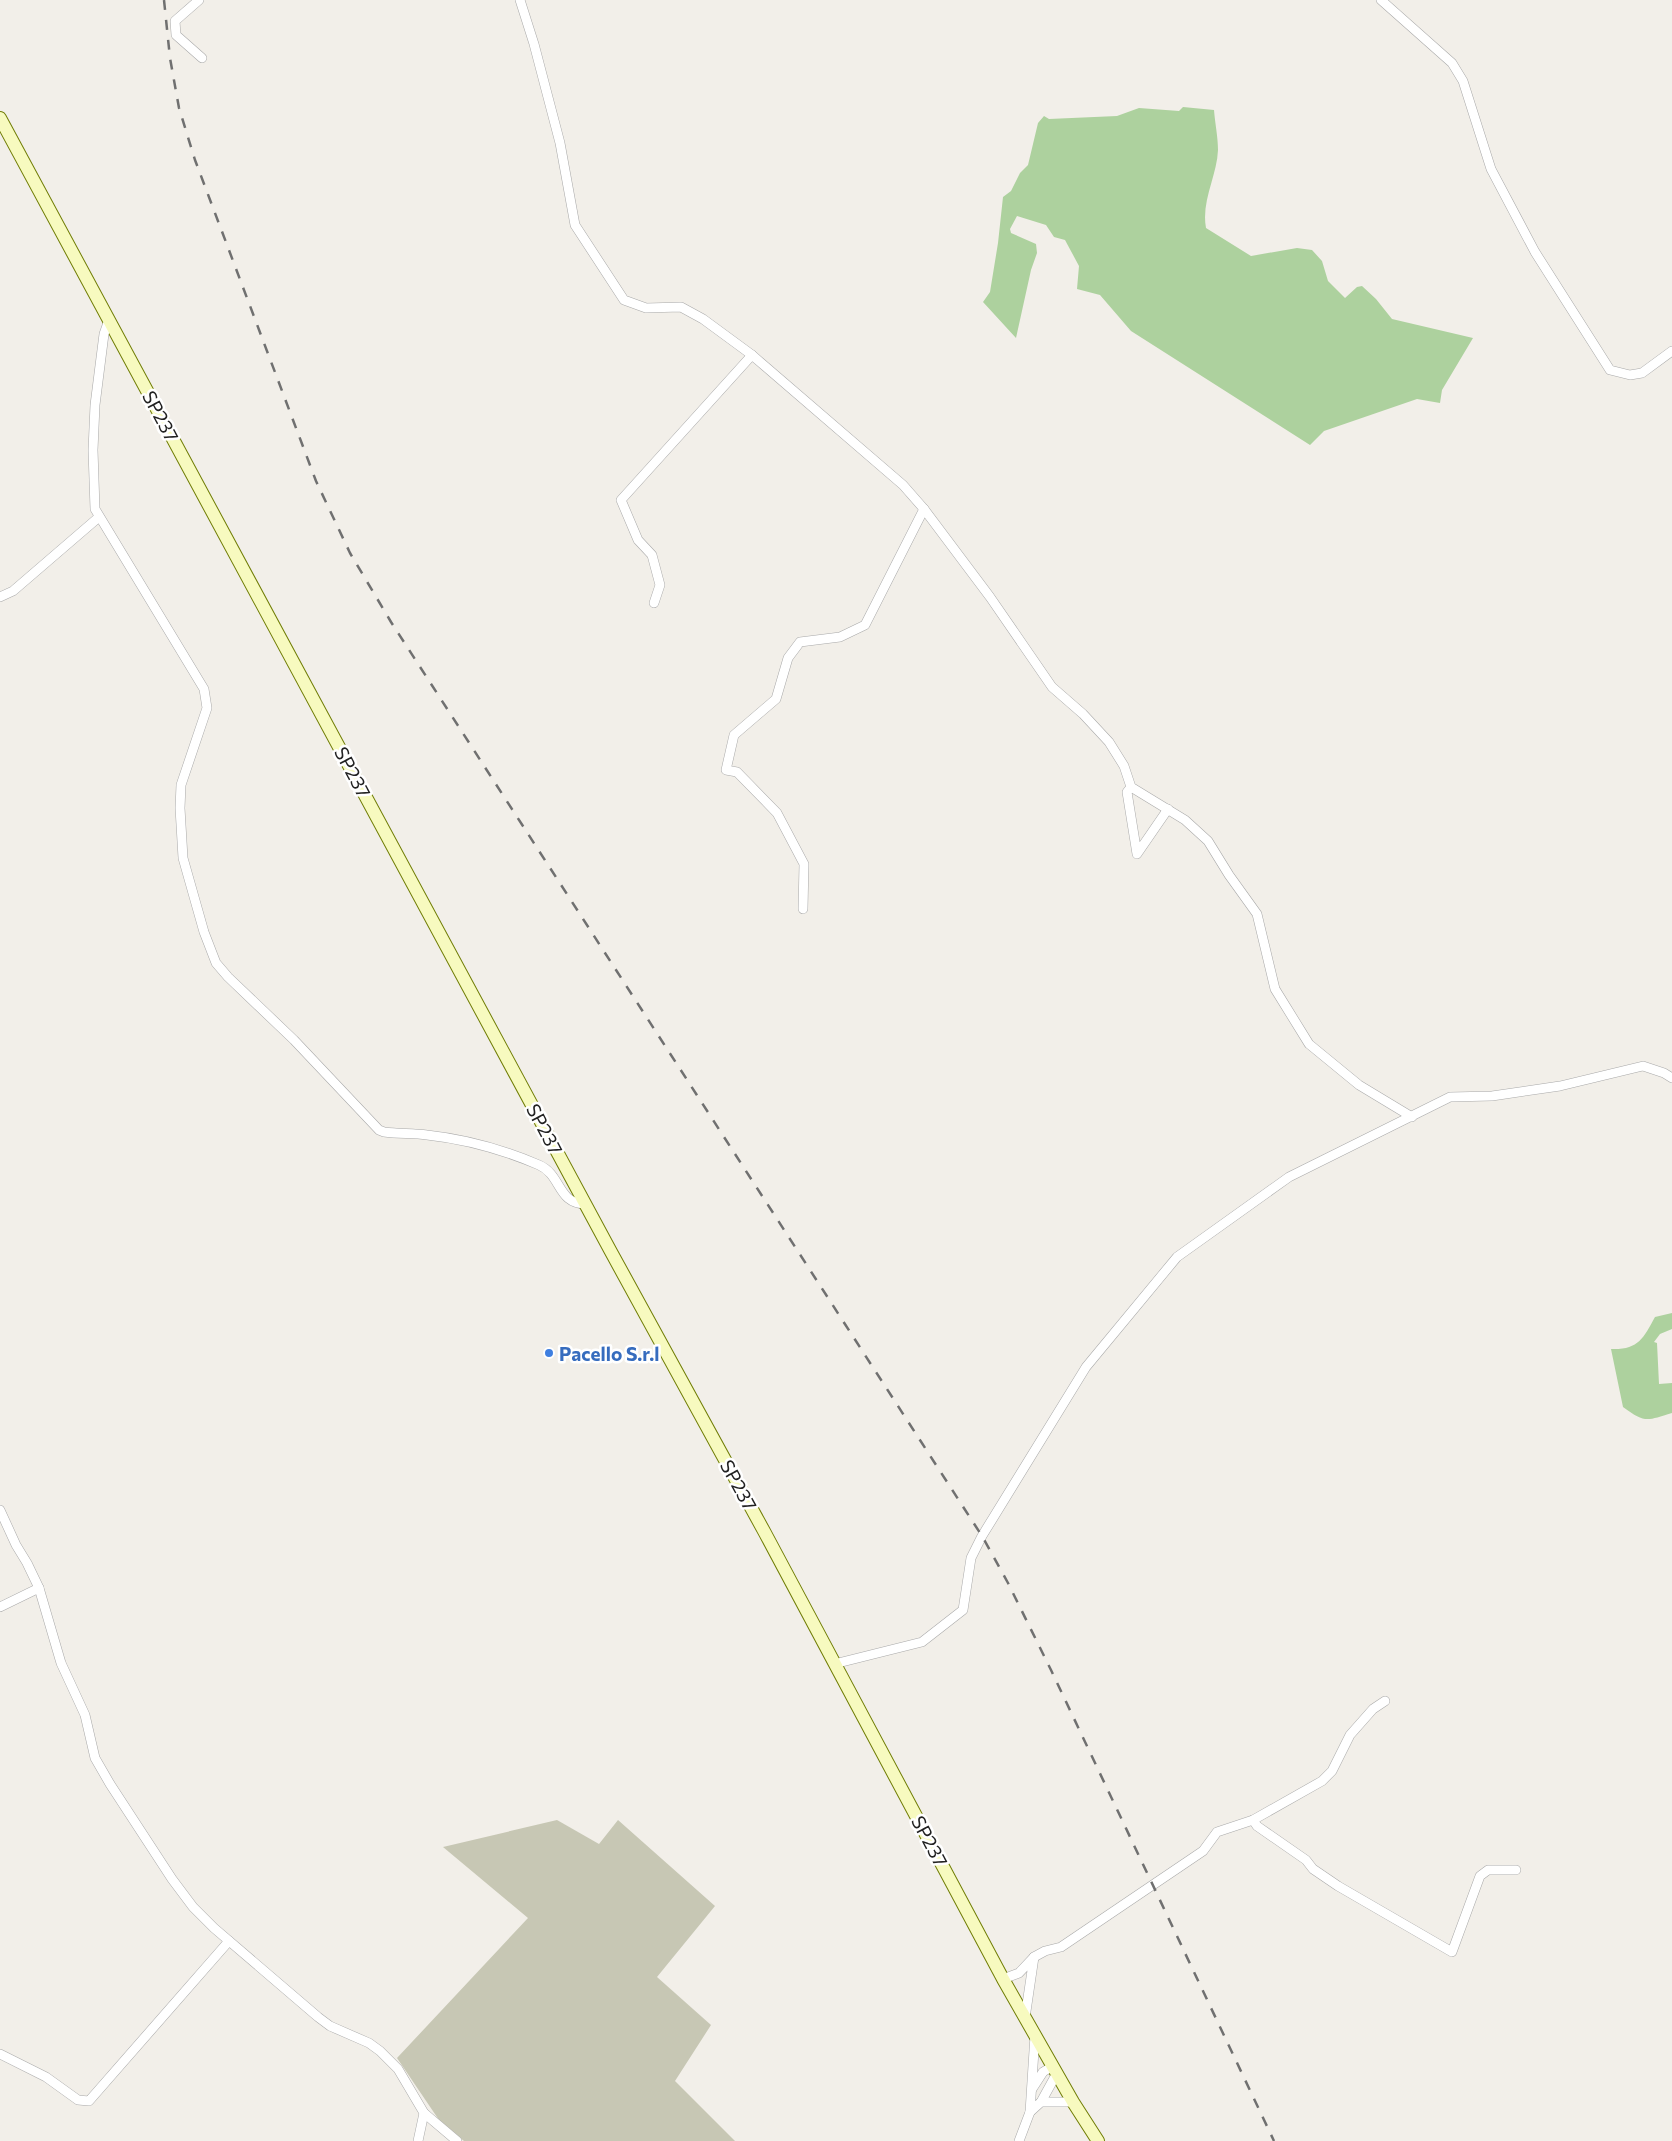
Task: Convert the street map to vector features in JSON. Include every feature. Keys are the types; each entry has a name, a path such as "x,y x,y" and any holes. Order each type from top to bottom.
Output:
{"main road":[{"name":"SP237","path":"0,118 1024,2018 1035,2032 1073,2102 1099,2139"}],"street":[{"path":"199,0 175,21 176,35 202,58"},
{"path":"520,0 534,44 560,143 575,224 624,300 646,308 681,307 703,319 752,356 903,485 924,509 990,597 1052,687 1109,742 1124,766 1131,787 1186,820 1208,841 1229,875 1257,914 1275,990 1309,1044 1359,1085 1412,1117"},
{"path":"1385,1 1452,63 1464,80 1491,169 1535,252 1610,370 1630,375 1642,373 1672,351"},
{"path":"109,320 104,334 95,405 94,498 99,517 204,689 207,708 182,785 180,808 183,858 188,881 216,963 228,977 294,1040 379,1130 450,1138 483,1146 540,1165 549,1171 568,1200 576,1204 586,1204"},
{"path":"654,603 660,585 652,555 638,540 621,500 752,356"},
{"path":"802,909 804,864 777,812 737,772 726,770 734,735 776,699 788,658 800,642 840,638 865,625 924,509"},
{"path":"0,597 14,591 99,517"},
{"path":"1131,787 1127,792 1137,854 1168,809"},
{"path":"834,1664 922,1642 963,1610 971,1558 982,1536 1086,1366 1177,1258 1290,1177 1412,1117 1450,1096 1492,1096 1560,1086 1643,1066 1664,1073 1672,1078"},
{"path":"0,1512 39,1588 61,1663 85,1715 95,1758 172,1879 193,1907 229,1941 330,2026 369,2043 380,2051 398,2070 424,2113 457,2141"},
{"path":"0,1606 39,1588"},
{"path":"1003,1979 1019,1972 1034,1957 1045,1951 1061,1948 1203,1852 1217,1832 1254,1820 1322,1781 1332,1771 1350,1735 1373,1709 1386,1701"},
{"path":"1254,1820 1257,1826 1306,1860 1313,1869 1338,1886 1452,1952 1480,1876 1488,1870 1516,1870"},
{"path":"0,2054 46,2077 78,2100 89,2101 229,1941"},
{"path":"1024,2018 1034,1957"},
{"path":"1019,2141 1030,2112 1035,2032"},
{"path":"1031,2090 1043,2072 1055,2069"},
{"path":"1030,2112 1041,2102 1055,2069"},
{"path":"1041,2102 1073,2102"},
{"path":"418,2141 424,2113"}],"shaded area":[{"path":"557,1820 599,1844 618,1820 715,1906 657,1977 711,2025 675,2081 735,2141 464,2141 439,2120 397,2058 528,1918 443,1847"}],"green space":[{"path":"1183,107 1214,110 1218,150 1207,198 1206,228 1251,256 1297,248 1312,250 1322,261 1328,281 1345,298 1357,287 1362,286 1376,299 1392,319 1473,338 1442,390 1440,403 1417,399 1324,431 1310,445 1131,331 1100,295 1077,289 1079,266 1065,240 1054,237 1046,225 1017,216 1010,229 1011,233 1036,244 1037,253 1031,270 1016,338 983,302 990,292 1003,197 1011,191 1020,173 1028,165 1038,123 1044,116 1049,119 1117,116 1139,108 1179,111"},
{"path":"1672,1313 1672,1329 1660,1334 1654,1342 1657,1343 1659,1384 1672,1383 1672,1413 1651,1419 1641,1418 1623,1407 1611,1349 1628,1348 1634,1345 1643,1337 1655,1317"}],"railway":[{"path":"164,0 170,58 179,108 195,160 316,481 350,553 391,622 982,1536 1008,1583 1051,1670 1274,2141"}],"place":[{"name":"Pacello S.r.l","path":"549,1353"}]}
